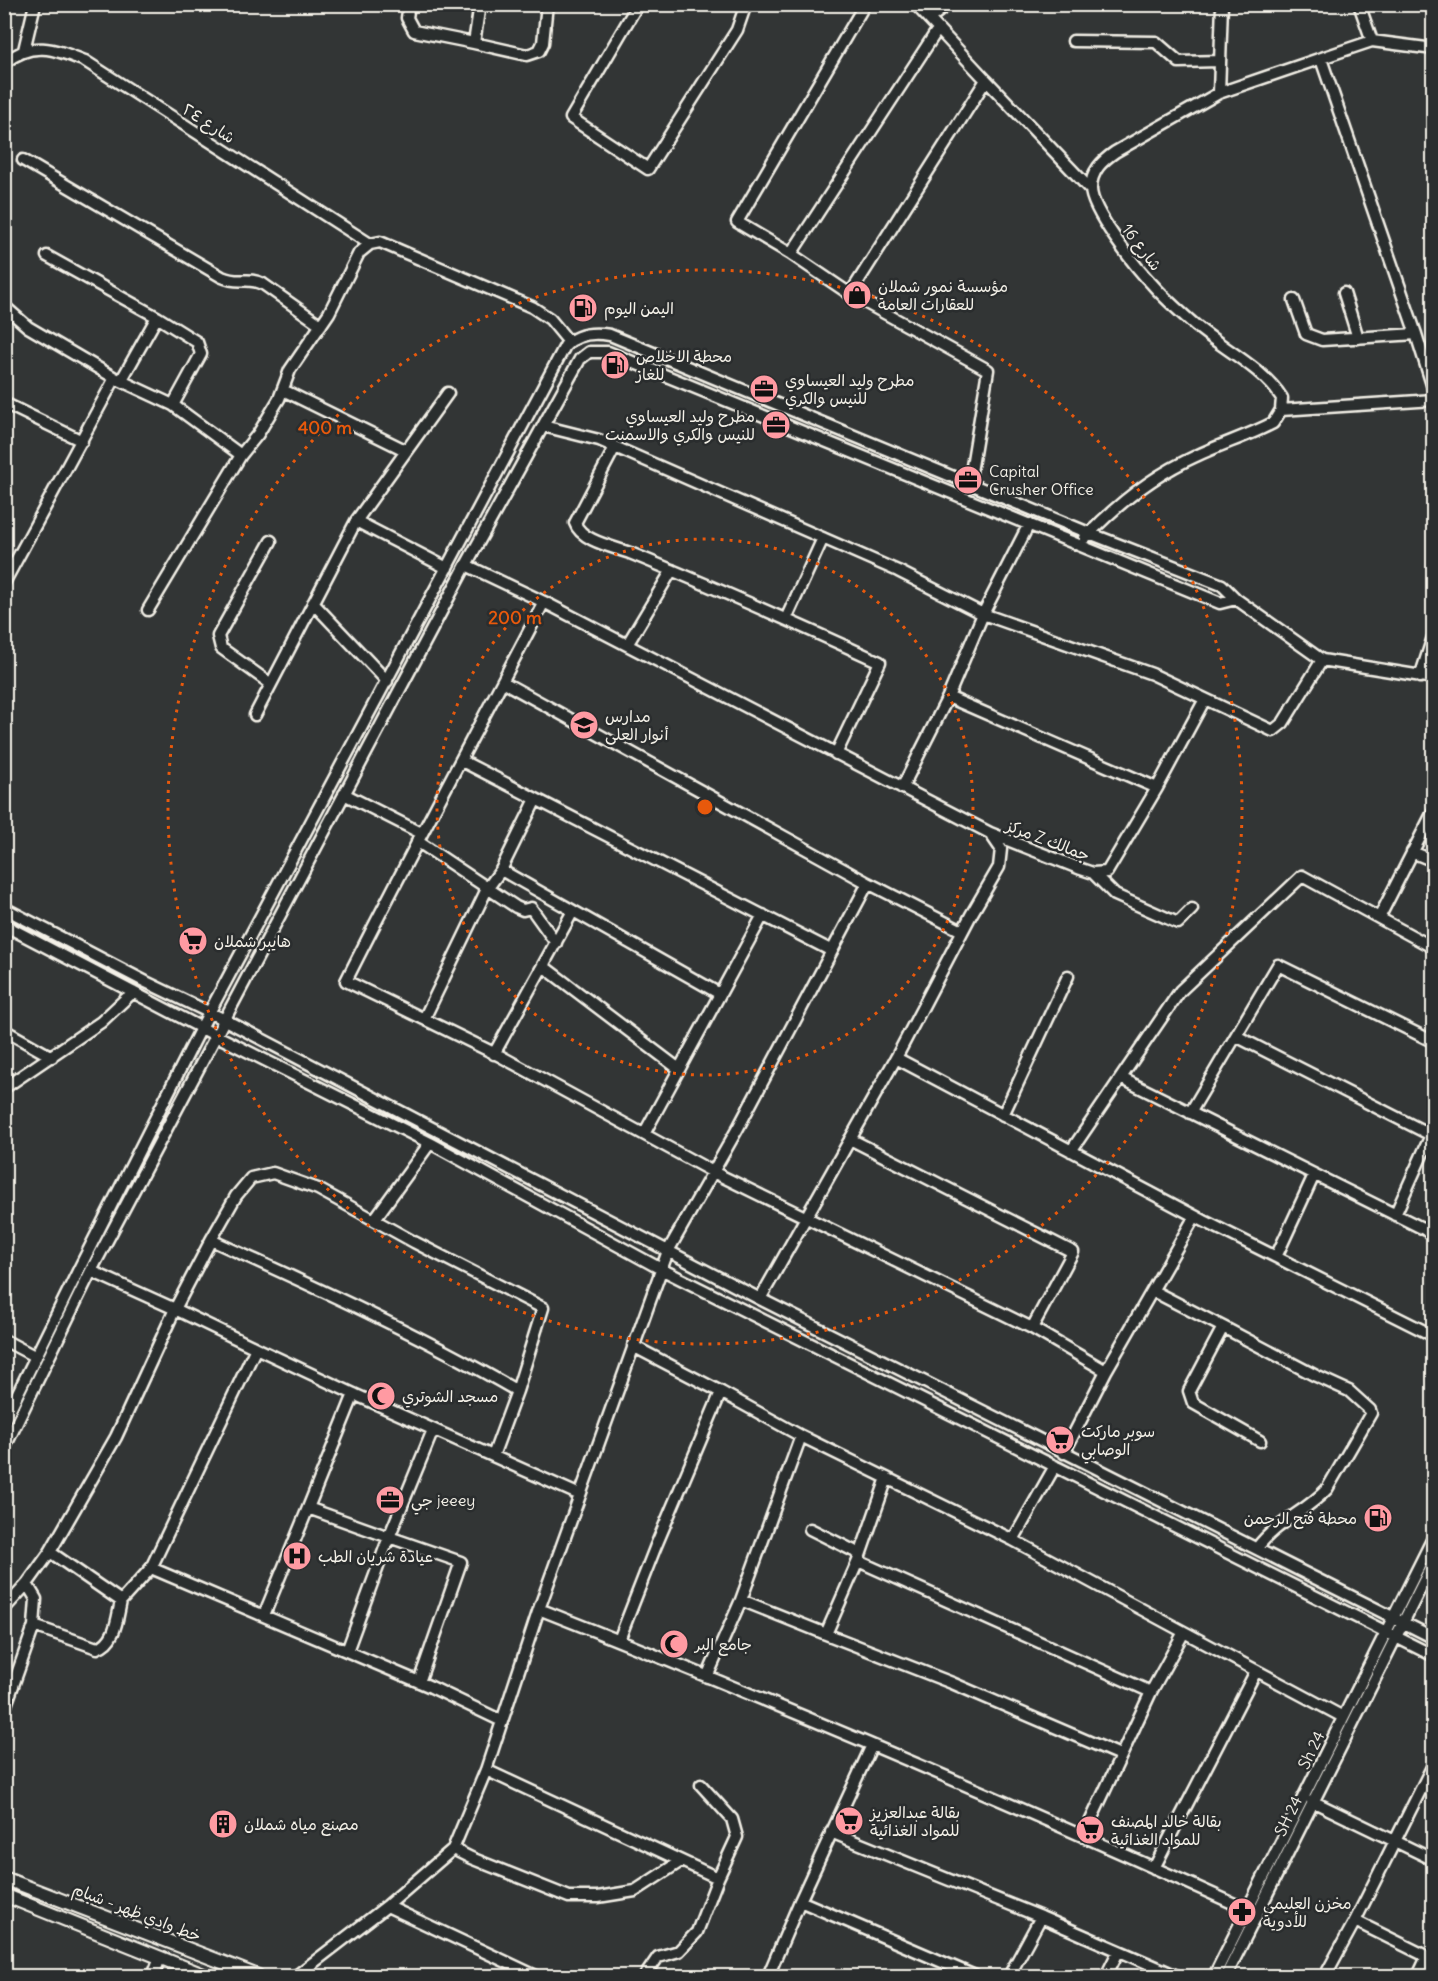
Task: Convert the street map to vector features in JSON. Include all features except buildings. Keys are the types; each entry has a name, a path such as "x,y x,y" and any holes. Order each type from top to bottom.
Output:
{"main road":[{"name":"خط وادي ظهر - شبام","path":"4,1878 258,1977"},
{"name":"خط وادي ظهر - شبام","path":"4,1896 206,1977"}],"street":[{"path":"4,63 24,50 35,4"},
{"path":"409,4 407,18 414,31 527,55 539,51 543,43 547,4"},
{"path":"474,43 480,4"},
{"path":"638,4 571,117 648,169 737,30 746,4"},
{"path":"865,4 737,222 850,294 988,370 969,484"},
{"name":"شارع 16","path":"915,4 1090,190 1096,207 1113,235 1151,284 1196,326 1273,384 1282,398 1281,410"},
{"path":"929,19 948,4"},
{"path":"1219,93 1222,4"},
{"path":"1359,4 1372,41"},
{"path":"790,254 938,29"},
{"path":"1073,41 1156,42 1179,62 1220,62"},
{"path":"1090,190 1093,177 1101,163 1115,152 1219,93 1372,41 1434,49"},
{"name":"شارع ٢٤","path":"24,50 54,49 85,61 370,244"},
{"path":"1321,59 1434,391"},
{"path":"850,294 986,80"},
{"path":"22,160 222,277 233,282 255,279 321,325"},
{"path":"148,610 241,455 258,434 283,390 290,370 321,325 359,253 370,244 380,242 531,307 550,319 569,342"},
{"path":"47,256 197,342 201,354 173,405"},
{"path":"1344,293 1358,338"},
{"path":"1294,300 1306,334 1322,340 1416,334"},
{"path":"4,306 28,327 118,380 173,405 241,455"},
{"path":"4,583 82,441 157,317"},
{"path":"4,1421 201,1028 569,342 585,334 610,335 969,484 1222,585 1236,599 1322,660 1434,678"},
{"path":"4,1449 91,1271 466,565 580,358 589,352 608,352 1220,603 1236,599"},
{"path":"283,390 405,450"},
{"path":"255,716 356,521 448,393"},
{"path":"1078,545 1109,514 1146,484 1197,455 1273,423 1281,410 1434,400"},
{"path":"4,403 82,441"},
{"path":"543,426 599,440 823,538 983,614 1152,674 1273,731 1283,723 1322,660"},
{"path":"615,447 575,523 576,528 588,537 672,570 880,662 836,754"},
{"path":"356,521 447,568"},
{"path":"902,788 948,697 983,614 1029,524"},
{"path":"786,619 823,538"},
{"path":"271,541 218,636 221,648 271,684"},
{"name":"مركز Z جمالك","path":"466,565 544,602 990,833 1093,873 1107,872 1157,788"},
{"path":"627,645 672,570"},
{"path":"544,602 462,761 419,837 346,981 494,1054 713,1172 1032,1328 1106,1371"},
{"path":"313,603 387,681"},
{"path":"1420,677 1434,634"},
{"path":"503,682 868,883 963,932"},
{"path":"948,697 1157,788 1204,699"},
{"path":"462,761 832,951"},
{"path":"344,794 419,837 487,889 523,910 531,908 556,943"},
{"path":"424,1019 487,889 501,870 536,799"},
{"path":"1380,918 1434,810"},
{"path":"760,1299 896,1058 999,867 1001,849 990,833"},
{"path":"1412,852 1434,861"},
{"path":"501,870 720,994"},
{"path":"1093,873 1115,895 1178,923 1192,909"},
{"path":"1071,1150 1180,991 1302,876 1434,948"},
{"path":"296,1977 387,1906 453,1849 486,1770 539,1609 668,1251 713,1172 868,883"},
{"path":"4,908 210,1012 760,1299 1434,1638"},
{"path":"494,1054 573,911"},
{"path":"644,1134 763,915"},
{"path":"4,925 201,1028 430,1143 661,1269 1434,1656"},
{"path":"1190,1113 1278,965 1434,1042"},
{"path":"543,966 679,1069"},
{"path":"1003,1114 1068,976"},
{"path":"4,1088 101,1022 133,992"},
{"path":"4,1030 52,1057"},
{"path":"1236,1036 1432,1133 1395,1215"},
{"path":"896,1058 1195,1216 1434,1336"},
{"path":"1121,1078 1434,1234"},
{"path":"850,1139 1073,1252 1032,1328"},
{"path":"375,1220 430,1143"},
{"path":"4,1609 27,1584 50,1552 116,1437 175,1309 236,1196 251,1178 273,1173 318,1189 543,1308 518,1391 493,1456"},
{"path":"1276,1257 1314,1175"},
{"path":"1064,1453 1106,1371 1195,1216"},
{"path":"211,1240 342,1299 518,1391"},
{"path":"91,1271 354,1394 580,1495"},
{"path":"1153,1291 1349,1392 1371,1410 1328,1488 1320,1497 1266,1535 1257,1548"},
{"path":"1222,1327 1189,1391 1191,1399 1193,1404 1260,1441"},
{"path":"4,1340 36,1357"},
{"path":"633,1346 801,1436 1013,1540 1343,1717"},
{"path":"34,1626 97,1648 104,1646 112,1637 121,1601 151,1568 256,1348"},
{"path":"619,1640 721,1392"},
{"path":"264,1615 354,1394"},
{"path":"347,1651 389,1538 433,1430"},
{"path":"707,1677 741,1600 801,1436"},
{"path":"1013,1540 1055,1466"},
{"path":"826,1634 859,1557 887,1478"},
{"path":"308,1508 460,1562 419,1682"},
{"path":"810,1529 859,1557 1150,1692"},
{"name":"Sh 24","path":"1398,1620 1434,1536"},
{"path":"50,1552 121,1601"},
{"name":"Sh 24","path":"1214,1977 1343,1717 1434,1561"},
{"path":"151,1568 419,1682 502,1721"},
{"path":"4,1711 34,1626 36,1599 27,1584"},
{"path":"741,1600 952,1683 1120,1755"},
{"path":"539,1609 872,1744 1084,1835 1248,1910"},
{"path":"1084,1835 1150,1692 1184,1632"},
{"name":"SH 24","path":"1226,1977 1390,1635"},
{"path":"1154,1868 1256,1671"},
{"path":"768,1977 872,1744"},
{"path":"1324,1977 1355,1921 1434,1763"},
{"path":"486,1770 718,1878"},
{"path":"645,1977 658,1957 679,1951 697,1932 737,1837 732,1819 701,1785"},
{"path":"1312,1801 1434,1860"},
{"path":"831,1832 1041,1917 1177,1977"},
{"path":"453,1849 569,1897 598,1897 635,1891 681,1861"},
{"path":"800,1901 975,1977"},
{"path":"387,1906 536,1977"},
{"path":"1009,1977 1041,1917"},
{"path":"1355,1921 1431,1958 1418,1977"},
{"path":"1106,1977 1118,1952"},
{"path":"153,1977 160,1958"}],"place":[{"name":"مؤسسة نمور شملان للعقارات العامة","path":"857,295"},
{"name":"اليمن اليوم","path":"583,308"},
{"name":"محطة الاخلاص للغاز","path":"615,365"},
{"name":"مطرح وليد العيساوي للنيس والكري","path":"764,389"},
{"name":"مطرح وليد العيساوي للنيس والكري والاسمنت","path":"776,425"},
{"name":"Capital Crusher Office","path":"968,480"},
{"name":"مدارس أنوار العلى","path":"584,725"},
{"name":"هايبر شملان","path":"193,941"},
{"name":"مسجد الشوتري","path":"381,1396"},
{"name":"سوبر ماركت الوصابي","path":"1060,1440"},
{"name":"جي jeeey","path":"390,1500"},
{"name":"محطة فتح الرحمن","path":"1378,1518"},
{"name":"عيادة شريان الطب","path":"297,1556"},
{"name":"جامع البر","path":"674,1644"},
{"name":"بقالة عبدالعزيز للمواد الغذائية","path":"849,1821"},
{"name":"مصنع مياه شملان","path":"223,1824"},
{"name":"بقالة خالد المصنف للمواد الغذائية","path":"1090,1830"},
{"name":"مخزن العليمي للأدوية","path":"1242,1912"}]}
